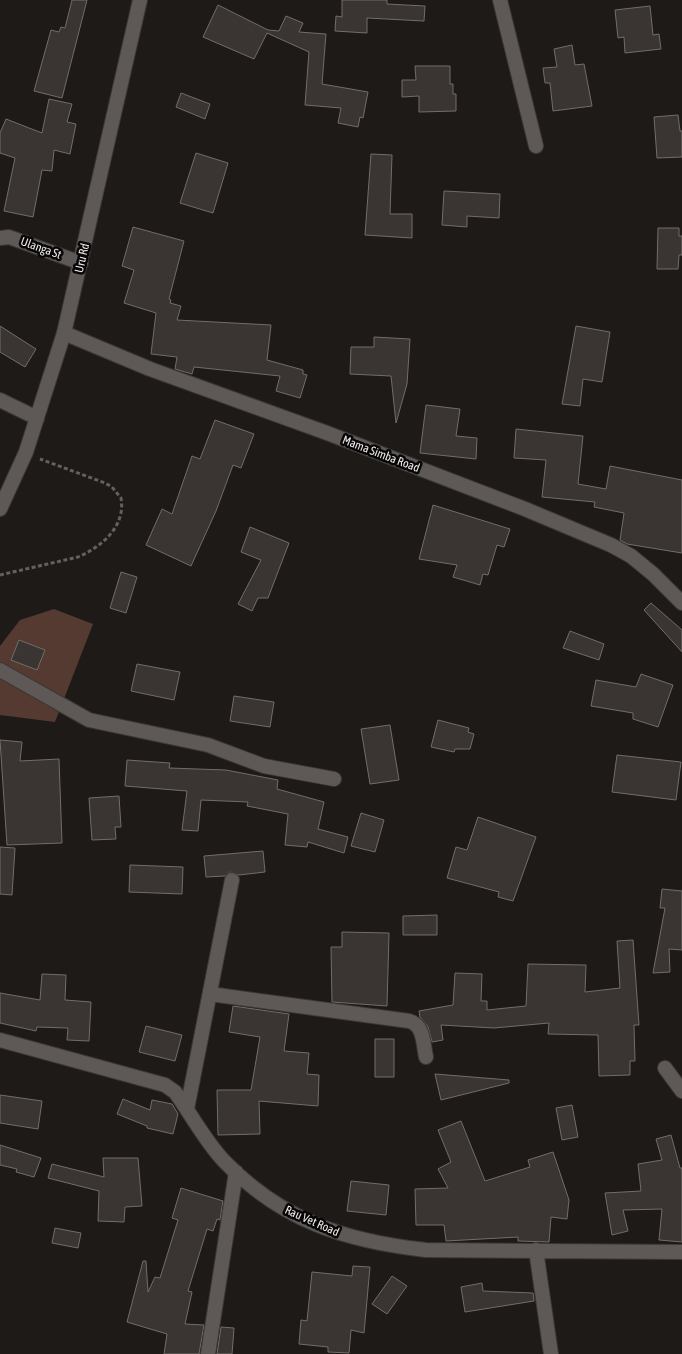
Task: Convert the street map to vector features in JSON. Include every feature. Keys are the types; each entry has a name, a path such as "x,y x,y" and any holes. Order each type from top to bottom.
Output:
{"street":[{"name":"Uru Rd","path":"0,509 26,452 64,333 140,0"},
{"path":"500,0 536,146"},
{"name":"Ulanga St","path":"0,238 10,236 81,263"},
{"name":"Mama Simba Road","path":"64,333 150,369 327,433 525,509 611,545 631,556 653,574 682,603"},
{"path":"0,400 37,418"},
{"path":"0,670 88,720 208,745 264,766 334,779"},
{"path":"188,1109 232,880"},
{"path":"210,994 416,1022 421,1029 426,1057"},
{"name":"Rau Vet Road","path":"0,1040 165,1085 175,1092 188,1109 222,1160 248,1184 290,1213 330,1232 384,1245 426,1250 682,1252"},
{"path":"665,1068 682,1091"},
{"path":"208,1354 236,1172"},
{"path":"536,1250 551,1354"}],"path":[{"path":"0,575 78,557 98,548 112,533 121,510 121,498 112,487 26,452"}],"shaded area":[{"path":"54,609 93,624 55,722 0,715 0,646 20,620"}],"building":[{"path":"72,0 87,0 62,98 34,91 51,30 59,32 61,27 65,28"},
{"path":"342,0 387,0 387,4 425,6 424,21 367,18 367,33 335,31 336,16 342,17"},
{"path":"218,5 268,30 279,31 286,16 303,23 299,32 326,34 322,84 368,92 363,118 360,117 358,127 338,123 341,108 305,105 309,52 267,33 254,59 203,37"},
{"path":"650,6 653,35 659,34 661,49 625,53 624,37 618,38 615,10"},
{"path":"572,45 575,65 584,64 592,106 553,111 550,83 545,83 543,68 557,67 554,49"},
{"path":"415,66 450,66 450,84 453,84 453,94 456,94 456,111 419,112 419,96 402,97 402,80 416,80"},
{"path":"181,93 210,104 205,119 176,107"},
{"path":"49,99 72,104 67,122 76,124 70,154 54,150 52,171 42,170 33,217 4,211 15,158 0,153 0,133 6,119 42,133"},
{"path":"678,115 680,131 682,131 682,157 657,158 654,117"},
{"path":"196,153 228,163 213,213 180,203"},
{"path":"371,154 392,155 390,214 412,214 412,238 365,235"},
{"path":"444,191 500,194 499,218 467,216 467,227 442,225"},
{"path":"133,227 184,241 169,299 171,300 170,303 181,306 177,320 271,325 267,360 303,370 303,374 307,375 300,398 276,391 280,376 194,367 192,374 175,369 177,357 151,354 156,313 124,303 134,270 122,266"},
{"path":"658,228 679,228 679,236 682,236 682,255 679,255 678,269 657,269"},
{"path":"0,326 36,349 25,367 0,352"},
{"path":"576,326 610,332 602,382 583,379 580,406 562,404"},
{"path":"374,337 410,339 407,384 396,423 391,376 350,374 351,347 374,347"},
{"path":"426,405 460,409 456,436 477,438 476,459 420,453"},
{"path":"215,420 254,434 241,468 233,465 216,511 191,566 146,545 162,509 172,514 192,456 200,459"},
{"path":"516,429 583,436 578,484 606,489 610,466 682,480 682,553 627,544 620,540 624,513 594,507 595,502 542,497 546,460 514,458"},
{"path":"433,505 510,529 504,547 497,545 488,575 483,574 480,585 453,577 457,565 419,559"},
{"path":"250,527 289,543 268,598 258,598 252,611 238,604 261,560 241,552"},
{"path":"121,572 137,577 126,613 110,608"},
{"path":"651,603 682,630 682,652 644,610"},
{"path":"570,631 604,644 599,660 563,648"},
{"path":"19,640 45,650 37,670 11,660"},
{"path":"137,664 180,672 174,700 131,691"},
{"path":"641,674 673,685 658,727 633,719 633,713 591,706 596,680 636,687"},
{"path":"234,696 274,702 270,727 230,721"},
{"path":"438,720 469,728 468,732 474,734 470,749 455,749 454,752 431,747"},
{"path":"390,725 399,780 370,784 361,729"},
{"path":"0,740 22,742 20,761 59,759 62,843 7,845"},
{"path":"617,755 681,762 676,800 612,792"},
{"path":"127,760 170,763 169,768 226,770 278,780 277,789 324,802 318,829 348,837 344,853 308,842 307,847 285,845 288,814 247,806 248,802 201,800 198,831 182,830 187,791 125,786"},
{"path":"119,796 121,827 115,827 116,839 92,840 89,798"},
{"path":"361,813 384,820 375,852 351,846"},
{"path":"478,817 536,837 513,901 498,897 499,892 447,878 456,847 467,850"},
{"path":"0,847 15,848 12,895 0,894"},
{"path":"263,851 265,872 239,875 230,872 225,876 206,877 204,856"},
{"path":"130,865 183,867 182,894 129,892"},
{"path":"662,889 682,891 682,950 669,949 670,972 653,973 665,908 660,908"},
{"path":"437,915 437,935 403,935 403,916"},
{"path":"342,932 389,933 387,1006 332,1002 331,947 342,947"},
{"path":"633,940 639,1025 634,1025 635,1061 630,1061 630,1075 599,1076 598,1035 548,1034 549,1023 494,1028 441,1025 443,1040 432,1042 428,1027 420,1017 419,1011 453,1005 455,973 482,974 481,1001 487,1001 487,1010 526,1006 528,964 586,965 585,992 620,988 617,941"},
{"path":"42,974 66,975 65,1000 91,1002 89,1041 67,1040 68,1028 37,1027 36,1031 0,1023 0,993 40,1000"},
{"path":"233,1006 289,1014 284,1051 309,1053 307,1074 319,1075 318,1106 259,1101 260,1134 218,1135 217,1090 251,1090 260,1037 229,1032"},
{"path":"146,1026 182,1035 175,1061 139,1052"},
{"path":"375,1039 394,1039 394,1077 375,1077"},
{"path":"435,1074 509,1080 509,1083 441,1100"},
{"path":"0,1095 42,1101 38,1129 0,1123"},
{"path":"123,1099 150,1110 152,1100 172,1104 178,1114 173,1134 147,1128 147,1126 117,1114"},
{"path":"572,1105 578,1137 562,1140 556,1108"},
{"path":"461,1121 485,1181 530,1167 528,1160 553,1152 569,1200 567,1219 551,1217 549,1242 518,1241 518,1237 446,1241 444,1225 416,1225 415,1189 448,1188 438,1169 451,1162 438,1130"},
{"path":"671,1135 680,1168 682,1168 682,1242 659,1240 662,1209 623,1210 628,1231 612,1235 605,1193 641,1191 638,1164 662,1160 656,1139"},
{"path":"0,1145 41,1158 34,1177 16,1172 17,1169 0,1165"},
{"path":"103,1158 138,1158 142,1206 125,1207 124,1222 98,1221 99,1191 48,1178 52,1164 104,1177"},
{"path":"351,1181 389,1185 386,1215 347,1211"},
{"path":"181,1188 223,1201 220,1220 217,1219 213,1231 207,1229 188,1291 192,1292 185,1324 204,1325 199,1354 164,1354 167,1334 127,1322 143,1261 146,1261 148,1292 155,1277 160,1278 178,1220 172,1218"},
{"path":"55,1228 81,1233 78,1248 52,1243"},
{"path":"353,1266 370,1267 364,1333 351,1330 349,1353 328,1352 328,1347 299,1344 301,1320 307,1321 312,1272 352,1276"},
{"path":"392,1276 407,1286 387,1314 372,1304"},
{"path":"482,1283 483,1291 533,1293 534,1301 465,1312 461,1287"},
{"path":"221,1327 234,1328 232,1354 217,1354"}]}
